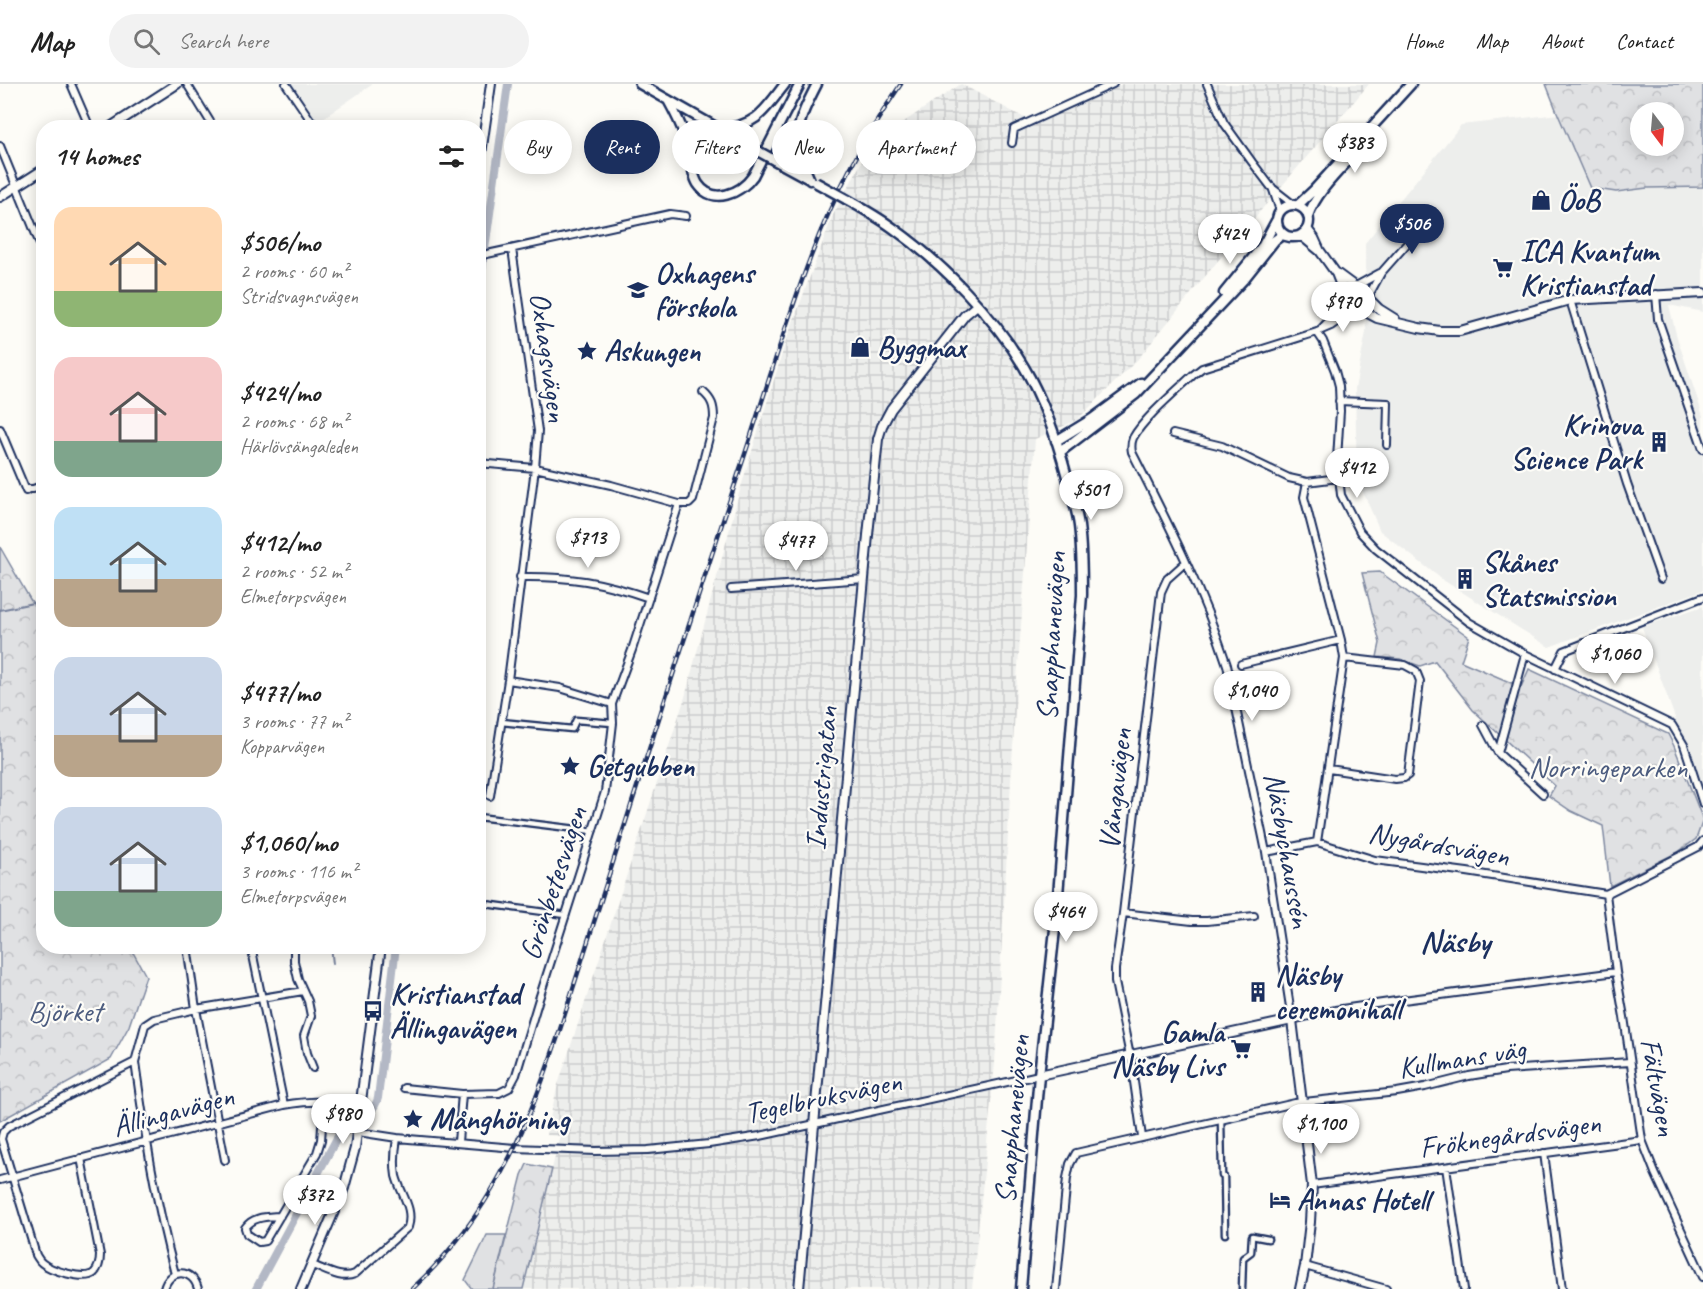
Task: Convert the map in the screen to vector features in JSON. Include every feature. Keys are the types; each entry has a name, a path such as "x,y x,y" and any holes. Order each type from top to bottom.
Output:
{"main road":[{"name":"Snapphanevägen","path":"640,84 705,120"},
{"path":"753,120 785,84"},
{"path":"760,162 800,84"},
{"path":"812,181 800,156 798,140 804,110 817,84"},
{"path":"1296,205 1314,190 1412,84"},
{"path":"668,100 678,120"},
{"path":"1060,452 1136,394 1264,256 1275,240 1282,236 1292,237 1304,233 1312,205 1368,139 1379,121"},
{"name":"Snapphanevägen","path":"760,152 846,199 909,240 938,265 1002,335 1024,367 1043,406 1060,452 1079,525 1082,595 1056,920 1039,1075 1021,1289"},
{"path":"694,174 697,183 708,193 728,195 745,186 754,174"},
{"path":"1203,322 1231,283 1263,245 1280,211 1289,205 1296,205 1306,211 1308,216"},
{"path":"1276,221 1280,232 1292,237"},
{"path":"1056,441 1092,419 1158,371"}],"street":[{"path":"71,84 87,120"},
{"path":"121,120 177,84"},
{"path":"187,84 209,120"},
{"path":"286,84 311,120"},
{"path":"486,120 491,84"},
{"path":"1012,143 1014,129 1113,84"},
{"path":"1207,84 1224,123 1271,187 1280,211"},
{"path":"0,146 36,235"},
{"path":"0,197 36,174"},
{"path":"1271,187 1296,205"},
{"path":"486,255 670,214 686,216"},
{"path":"1317,332 1366,306 1381,273 1426,222"},
{"path":"1307,229 1335,272 1348,306 1377,318 1440,332 1460,331 1570,300 1703,293"},
{"path":"1292,237 1303,237 1320,251"},
{"name":"Oxhagsvägen","path":"490,796 508,680 538,431 512,249"},
{"path":"1335,272 1356,286 1365,288 1379,309 1401,323"},
{"path":"1317,332 1335,314 1347,291 1381,273"},
{"path":"1656,294 1658,319 1703,449"},
{"path":"1570,300 1627,484 1661,579"},
{"name":"Industrigatan","path":"799,1289 878,439 891,409 965,315 976,305"},
{"path":"1317,332 1323,341 1339,386 1337,459 1341,495 1360,532 1376,549 1469,622 1525,654 1672,725 1684,745 1703,804"},
{"name":"Näsbychaussén","path":"1300,1289 1305,1266 1312,1185 1292,1020 1266,852 1227,665 1218,635 1131,448 1132,440 1140,428 1202,368 1317,332"},
{"path":"486,464 535,468 679,504 688,504 693,500 714,418 711,399 702,392"},
{"path":"1339,401 1388,403 1387,445"},
{"path":"0,429 26,491 36,488"},
{"path":"1173,434 1222,446 1289,478 1307,482 1338,478"},
{"path":"1307,482 1304,497 1344,658 1317,842"},
{"name":"Grönbetesvägen","path":"404,1088 462,1094 500,1093 509,1088 516,1075 605,792 613,723 612,704 679,504"},
{"name":"Vångavägen","path":"1142,1137 1115,982 1115,969 1161,592 1167,579 1186,562"},
{"path":"520,577 555,576 582,580 615,586 649,598"},
{"path":"730,589 864,579"},
{"path":"1555,669 1564,651 1703,597"},
{"path":"1242,664 1341,640"},
{"path":"1498,753 1525,654"},
{"path":"1329,769 1395,779 1408,775 1420,681 1416,671 1405,665 1344,658"},
{"path":"508,680 560,688 612,704"},
{"path":"501,722 572,729 576,720 613,723"},
{"path":"1484,725 1498,753 1543,794"},
{"path":"486,818 593,831"},
{"path":"1606,894 1698,847 1703,841"},
{"name":"Nygårdsvägen","path":"1266,852 1317,842 1376,860 1606,894"},
{"name":"Fältvägen","path":"1606,894 1642,1140 1703,1277"},
{"path":"486,904 566,915"},
{"path":"1123,913 1192,921 1254,916"},
{"path":"188,954 196,1009 225,1160"},
{"path":"253,954 284,1105"},
{"path":"294,954 294,961 308,1001 310,1016 304,1036 313,1068"},
{"path":"302,1289 344,1188 353,1159 380,954"},
{"path":"1292,1020 1335,1010 1616,972"},
{"path":"174,1274 161,1224 135,1062 145,1025 154,1019 196,1009 303,991"},
{"name":"Tegelbruksvägen","path":"358,1128 397,1138 530,1148 596,1151 648,1150 709,1144 814,1125 1292,1020"},
{"path":"81,1158 100,1255 99,1266 93,1274 87,1276 68,1274 42,1263 36,1255 1,1139 3,1132 9,1126 135,1062"},
{"name":"Kullmans väg","path":"1056,1289 1067,1178 1070,1164 1076,1153 1302,1102 1397,1092 1506,1070 1630,1062"},
{"path":"458,1142 462,1094"},
{"path":"280,1216 258,1218 249,1222 245,1227 247,1234 259,1242 265,1241 280,1216 317,1153 321,1140 324,1101"},
{"name":"Ällingavägen","path":"0,1180 284,1105 324,1101 360,1107"},
{"path":"1221,1119 1225,1234"},
{"path":"312,1265 342,1276 350,1276 408,1227 411,1218 395,1168 397,1138"},
{"name":"Fröknegårdsvägen","path":"1312,1185 1642,1140"},
{"path":"1544,1153 1562,1289"},
{"path":"1446,1167 1464,1289"},
{"path":"1242,1289 1243,1258 1251,1252 1252,1236 1268,1239"},
{"path":"1305,1266 1365,1286 1386,1289"},
{"path":"164,1289 168,1280 174,1274 180,1273 195,1280 198,1289"}],"shaded area":[{"path":"290,84 373,84 320,120 314,120"},
{"path":"961,84 1036,124 1122,84 1369,84 1221,257 1138,359 1077,420 1035,439 1016,692 995,1063 972,1289 523,1289 560,1136 546,1135 557,1088 685,697 740,490 786,341 833,215 856,173 976,174 976,120 907,120"},
{"path":"1559,114 1630,149 1630,156 1645,156 1703,184 1703,312 1669,305 1676,334 1703,416 1703,590 1549,647 1443,580 1380,531 1357,478 1355,389 1366,332 1365,243 1461,125"},
{"path":"1703,606 1703,795 1642,627"}],"green space":[{"path":"1546,84 1703,84 1703,187 1647,188 1616,192 1590,188"},
{"name":"Björket","path":"0,547 36,608 36,954 134,954 146,976 129,1026 111,1059 0,1121"},
{"name":"Norringeparken","path":"1380,572 1469,637 1461,661 1521,687 1529,669 1668,734 1703,820 1696,839 1678,852 1610,886 1603,826 1571,811 1549,796 1555,786 1473,710 1435,661 1420,666 1400,659 1377,657 1380,643 1362,573"},
{"path":"527,1164 552,1169 523,1289 493,1289 522,1175"},
{"path":"487,1235 506,1235 493,1289 472,1289 465,1280"}],"waterway":[{"path":"486,242 508,84"},
{"path":"0,610 36,602"},
{"path":"332,954 333,964"},
{"path":"256,1289 344,1125 354,1117 372,1109 378,1098 395,954"}],"railway":[{"path":"412,1289 439,1262 483,1204 501,1174 532,1109 557,1039 801,282 840,189 862,146 901,84"}],"place":[{"name":"ÖoB","path":"1541,200"},
{"name":"ICA Kvantum Kristianstad","path":"1503,268"},
{"name":"Oxhagens förskola","path":"638,290"},
{"name":"Byggmax","path":"860,347"},
{"name":"Askungen","path":"587,351"},
{"name":"Krinova Science Park","path":"1659,442"},
{"name":"Skånes Statsmission","path":"1465,579"},
{"name":"Getgubben","path":"570,766"},
{"name":"Näsby ceremonihall","path":"1258,992"},
{"name":"Kristianstad Ällingavägen","path":"373,1011"},
{"name":"Gamla Näsby Livs","path":"1241,1049"},
{"name":"Månghörning","path":"413,1119"},
{"name":"Annas Hotell","path":"1280,1200"}],"district":[{"name":"Näsby","path":"1455,941"}]}
